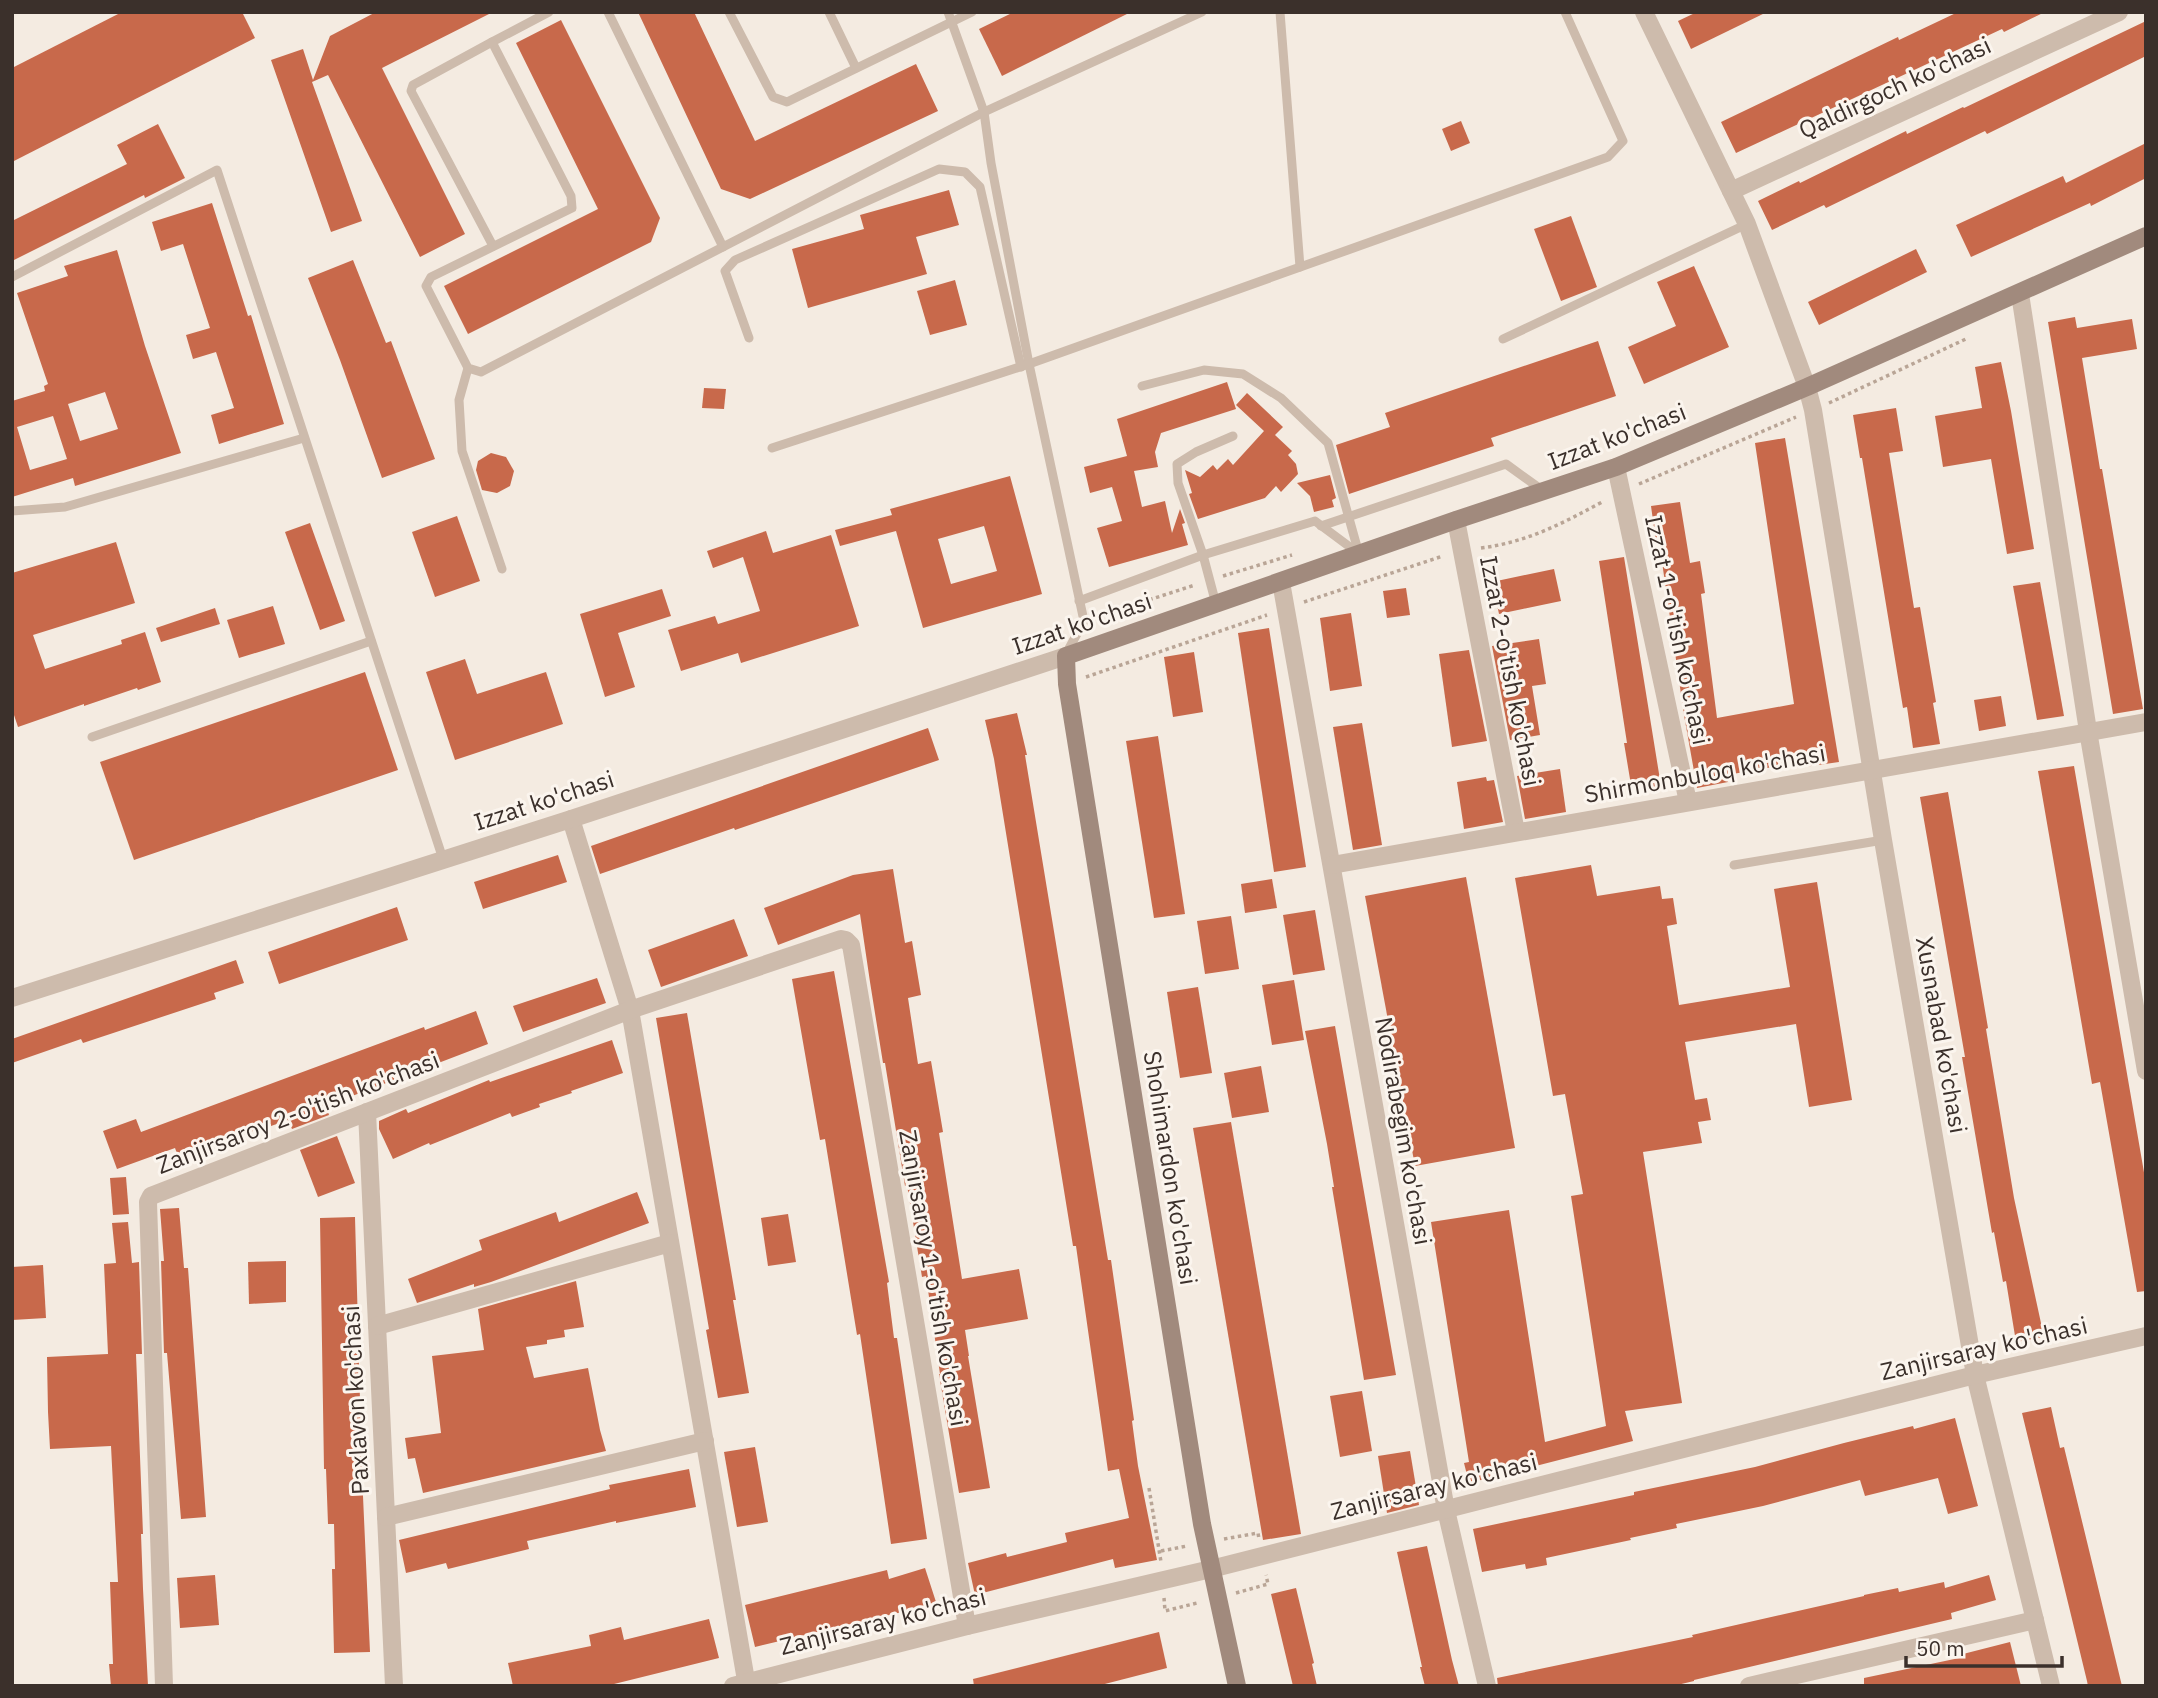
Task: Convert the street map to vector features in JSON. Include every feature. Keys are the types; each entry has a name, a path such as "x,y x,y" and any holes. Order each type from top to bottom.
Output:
{"main road":[{"name":"Izzat ko'chasi","path":"1066,656 1455,520 1616,467 1807,387 2146,236"},
{"name":"Shohimardon ko'chasi","path":"1066,656 1066,684 1211,1569 1237,1686"}],"street":[{"name":"Xusnabad ko'chasi","path":"1644,12 1747,224 1813,410 1883,840 1975,1375 2051,1686"},
{"name":"Qaldirgoch ko'chasi","path":"1731,191 2119,12"},
{"path":"2020,294 2088,731 2146,1071"},
{"name":"Izzat 1-o'tish ko'chasi","path":"1616,467 1688,802"},
{"name":"Izzat 2-o'tish ko'chasi","path":"1455,520 1516,832"},
{"name":"Nodirabegim ko'chasi","path":"1281,582 1446,1510 1487,1686"},
{"name":"Izzat ko'chasi","path":"12,998 571,819 1066,656"},
{"name":"Shirmonbuloq ko'chasi","path":"1332,865 2146,722"},
{"path":"571,819 630,1010 705,1441 742,1685"},
{"name":"Zanjirsaroy 2-o'tish ko'chasi","path":"164,1686 148,1202 151,1196 630,1010 841,939 846,940"},
{"name":"Zanjirsaroy 1-o'tish ko'chasi","path":"846,940 851,945 967,1626"},
{"name":"Paxlavon ko'chasi","path":"367,1112 394,1686"},
{"path":"377,1326 670,1243"},
{"name":"Zanjirsaray ko'chasi","path":"742,1685 967,1626 1211,1569 1975,1375 2146,1336"},
{"path":"386,1517 705,1441"},
{"path":"1749,1686 2035,1619"}],"lane":[{"path":"493,246 411,91 413,85 549,12"},
{"path":"608,12 723,247"},
{"path":"729,12 773,97 787,102 950,17 972,12"},
{"path":"828,12 856,68"},
{"path":"468,368 481,372 984,112 1202,12"},
{"path":"1280,12 1300,267"},
{"path":"772,448 1025,365 1608,157 1623,141 1566,12"},
{"path":"950,17 984,112 1025,365"},
{"path":"492,41 570,196 572,208 431,277 426,286 468,368 459,400 462,451 502,569"},
{"path":"749,338 725,271 734,260 939,169 965,172 980,187 1025,365 1084,621 1066,656"},
{"path":"12,277 217,170 443,859"},
{"path":"1503,339 1747,224"},
{"path":"1142,386 1204,370 1243,374 1281,398 1328,443 1359,554"},
{"path":"1216,604 1203,555 1178,483 1177,464 1196,452 1233,436"},
{"path":"12,510 65,508 303,438"},
{"path":"1321,526 1506,464 1544,491"},
{"path":"1079,601 1203,555 1315,521 1359,554"},
{"path":"92,737 371,641"},
{"path":"1734,865 1883,840"}],"path":[{"path":"1066,684 1461,550 1496,546 1548,531 1623,491"},
{"path":"1149,1488 1162,1567"},
{"path":"1224,1539 1258,1532 1260,1544"},
{"path":"1160,1551 1186,1546"},
{"path":"1234,1594 1268,1584"},
{"path":"1164,1596 1165,1611 1197,1603"}],"building":[{"path":"122,12 242,12 255,38 12,162 12,68"},
{"path":"376,12 493,12 382,68 465,234 420,257 328,75 312,82 362,221 331,232 271,60 303,49 313,80 330,36"},
{"path":"638,12 694,12 755,141 916,64 938,111 750,199 721,189"},
{"path":"1014,12 1131,12 1002,76 979,29"},
{"path":"1697,12 1767,12 1691,49 1678,21"},
{"path":"1958,12 2045,12 2004,32 2002,29 1736,153 1721,122 1898,37 1899,40"},
{"path":"561,20 660,218 651,242 468,334 444,286 598,209 516,43"},
{"path":"2146,21 2146,56 1987,134 1985,131 1826,208 1824,205 1772,230 1758,201 1906,131 1907,134 1964,108"},
{"path":"1461,121 1470,143 1451,151 1442,129"},
{"path":"158,124 185,178 145,198 144,195 12,261 12,221 127,164 117,145"},
{"path":"2146,143 2146,178 2091,206 2090,203 1971,257 1956,225 2063,176 2066,183"},
{"path":"949,190 959,225 916,237 927,274 808,308 792,249 864,229 860,215"},
{"path":"212,203 248,316 251,315 284,424 219,444 211,415 234,408 216,352 193,359 186,335 210,328 183,244 161,251 152,222"},
{"path":"1571,216 1597,287 1561,301 1534,229"},
{"path":"1916,249 1927,272 1819,325 1808,302"},
{"path":"117,250 145,346 181,453 75,486 73,478 12,497 12,401 45,391 44,386 48,384 17,293 68,276 64,266","holes":["105,392 118,429 80,441 68,404","53,416 67,459 30,470 17,427"]},
{"path":"353,260 386,343 391,341 435,459 382,478 308,278"},
{"path":"1694,266 1729,347 1644,384 1628,347 1676,326 1657,282"},
{"path":"955,280 967,325 930,335 917,291"},
{"path":"2075,317 2077,328 2132,319 2137,349 2082,358 2143,709 2113,714 2048,322"},
{"path":"1598,341 1616,396 1491,438 1494,446 1349,494 1336,445 1390,427 1385,413"},
{"path":"2001,362 2034,549 2007,554 1991,459 1943,467 1935,416 1982,408 1975,367"},
{"path":"1227,382 1236,409 1161,433 1155,452 1158,467 1134,471 1142,507 1165,501 1172,533 1180,509 1188,545 1109,567 1097,528 1122,521 1112,487 1090,493 1084,467 1127,456 1117,419"},
{"path":"704,388 726,389 724,409 702,408"},
{"path":"1247,393 1283,427 1275,435 1292,451 1288,455 1296,464 1298,474 1281,492 1276,486 1265,498 1198,519 1189,494 1192,493 1185,470 1200,477 1213,465 1217,470 1228,459 1233,465 1264,431 1236,405"},
{"path":"1896,408 1903,451 1889,453 1914,608 1920,607 1936,702 1933,703 1940,744 1913,748 1907,707 1903,708 1853,415"},
{"path":"1785,438 1839,762 1797,768 1796,763 1727,775 1728,782 1697,788 1659,541 1656,542 1651,506 1680,502 1690,563 1700,561 1705,593 1701,594 1717,718 1794,704 1755,443"},
{"path":"491,453 506,457 514,471 510,486 497,493 482,490 476,470 478,461"},
{"path":"1330,475 1336,498 1332,500 1334,507 1314,512 1310,496 1297,483"},
{"path":"1010,476 1042,594 923,628 896,531 840,546 835,530 892,515 890,509","holes":["984,526 997,571 951,584 938,539"]},
{"path":"457,516 480,581 435,597 412,532"},
{"path":"310,523 345,621 320,630 285,532"},
{"path":"766,531 773,553 831,535 859,626 741,663 738,653 681,671 668,630 715,616 718,624 760,611 743,557 713,568 707,551"},
{"path":"116,542 135,603 33,635 45,669 122,644 121,640 145,632 161,682 84,704 18,727 12,709 12,573"},
{"path":"1624,557 1661,786 1632,791 1599,561"},
{"path":"1554,569 1561,601 1499,614 1492,582"},
{"path":"2040,582 2064,716 2037,720 2013,586"},
{"path":"1406,588 1410,615 1387,618 1383,591"},
{"path":"662,589 671,616 618,633 635,687 605,697 580,614"},
{"path":"273,606 285,644 239,658 227,620"},
{"path":"215,608 220,624 161,642 156,628"},
{"path":"1351,613 1362,686 1330,691 1320,618"},
{"path":"1269,628 1306,867 1274,872 1238,633"},
{"path":"1539,639 1546,684 1532,686 1540,735 1510,740 1492,646"},
{"path":"1469,650 1487,741 1452,747 1439,654"},
{"path":"1194,652 1203,712 1173,717 1164,657"},
{"path":"465,659 477,694 546,672 563,724 455,760 426,672"},
{"path":"365,672 398,770 134,860 100,762"},
{"path":"2001,696 2006,726 1979,731 1974,700"},
{"path":"1017,713 1027,755 1108,1260 1111,1260 1138,1466 1157,1560 1115,1568 1113,1559 975,1595 968,1563 1006,1553 1007,1557 1067,1542 1065,1533 1129,1518 1119,1469 1108,1471 1076,1246 1073,1246 994,759 985,720"},
{"path":"1362,723 1382,845 1353,850 1333,727"},
{"path":"928,728 939,760 600,874 591,846"},
{"path":"1158,736 1185,914 1154,918 1126,741"},
{"path":"2074,766 2146,1184 2146,1291 2137,1292 2100,1082 2092,1084 2038,771"},
{"path":"1560,769 1566,812 1525,819 1517,776"},
{"path":"1486,777 1487,781 1494,780 1503,822 1464,829 1457,782"},
{"path":"1948,792 2014,1198 2044,1337 2016,1342 2006,1281 2003,1282 1994,1232 1992,1233 1920,797"},
{"path":"558,855 567,882 483,909 474,882"},
{"path":"1591,865 1597,896 1660,886 1662,899 1673,898 1677,924 1667,926 1679,1005 1790,987 1774,889 1817,882 1852,1100 1809,1107 1796,1024 1685,1042 1695,1100 1707,1098 1711,1120 1698,1122 1702,1143 1643,1152 1682,1403 1625,1411 1633,1441 1469,1483 1464,1463 1469,1462 1431,1222 1509,1210 1545,1442 1606,1426 1571,1196 1583,1194 1565,1094 1553,1096 1515,878"},
{"path":"893,869 905,943 912,941 921,995 908,998 918,1064 931,1061 943,1132 939,1133 962,1279 1019,1269 1028,1319 965,1330 990,1488 959,1493 926,1276 922,1277 907,1185 905,1186 860,914 778,945 764,908 853,875"},
{"path":"1466,877 1515,1148 1415,1166 1365,896"},
{"path":"1272,879 1277,908 1245,913 1241,884"},
{"path":"397,907 408,940 279,984 268,952"},
{"path":"1315,910 1325,970 1293,975 1283,915"},
{"path":"1231,916 1239,969 1205,974 1197,921"},
{"path":"734,919 748,956 661,987 648,950"},
{"path":"236,960 244,983 214,993 216,999 83,1043 81,1039 12,1063 12,1039"},
{"path":"834,971 889,1282 894,1338 897,1338 927,1539 891,1544 860,1334 857,1335 825,1139 820,1140 792,979"},
{"path":"597,978 606,1003 523,1032 513,1006"},
{"path":"1294,980 1304,1040 1272,1045 1262,985"},
{"path":"1198,987 1212,1073 1180,1078 1167,992"},
{"path":"476,1011 488,1044 326,1106 329,1115 292,1129 288,1120 271,1124 179,1159 175,1148 117,1169 103,1131 136,1119 141,1132 424,1027 425,1030"},
{"path":"687,1013 736,1300 733,1300 749,1393 718,1398 706,1330 709,1329 656,1018"},
{"path":"1335,1026 1396,1375 1364,1380 1327,1144 1305,1031"},
{"path":"612,1040 623,1073 539,1104 540,1107 512,1117 510,1113 393,1159 379,1129 379,1121 406,1109 408,1113 489,1080 490,1082"},
{"path":"1261,1066 1269,1112 1232,1118 1224,1073"},
{"path":"1231,1122 1301,1534 1263,1540 1193,1128"},
{"path":"337,1136 355,1183 318,1197 300,1150"},
{"path":"126,1177 129,1214 113,1215 110,1178"},
{"path":"637,1192 649,1223 491,1282 474,1287 474,1284 417,1303 408,1279 482,1250 479,1240 556,1212 559,1222"},
{"path":"179,1208 184,1268 188,1268 206,1517 181,1519 167,1353 164,1353 161,1261 164,1261 160,1209"},
{"path":"788,1214 796,1262 768,1266 761,1218"},
{"path":"355,1217 370,1652 334,1653 334,1524 328,1524 324,1469 320,1218"},
{"path":"128,1222 132,1263 139,1262 142,1354 136,1354 148,1686 111,1686 109,1664 113,1664 110,1582 118,1582 111,1446 50,1449 48,1412 47,1357 108,1354 104,1264 116,1263 112,1223"},
{"path":"286,1261 286,1302 249,1304 248,1262"},
{"path":"43,1265 46,1318 12,1320 12,1267"},
{"path":"576,1281 584,1327 564,1330 565,1337 547,1340 547,1344 526,1347 534,1378 588,1368 606,1451 423,1493 415,1458 408,1459 405,1438 441,1433 432,1356 484,1350 478,1309"},
{"path":"1362,1391 1372,1451 1340,1457 1330,1396"},
{"path":"2051,1407 2060,1448 2064,1447 2122,1686 2088,1686 2022,1413"},
{"path":"1955,1418 1978,1506 1948,1514 1938,1478 1865,1496 1860,1480 1763,1506 1676,1524 1677,1528 1630,1538 1631,1540 1546,1558 1547,1565 1526,1569 1525,1564 1482,1572 1473,1529 1634,1495 1634,1492 1755,1467 1913,1426 1914,1429"},
{"path":"755,1447 768,1522 737,1527 724,1452"},
{"path":"1410,1451 1419,1505 1387,1513 1378,1456"},
{"path":"689,1469 696,1507 527,1541 529,1549 448,1569 446,1563 406,1573 399,1540 610,1489 609,1485"},
{"path":"1427,1546 1459,1686 1425,1686 1420,1667 1397,1552"},
{"path":"925,1568 936,1602 755,1647 745,1605 887,1570 889,1579"},
{"path":"215,1575 219,1625 180,1628 177,1578"},
{"path":"1989,1575 1996,1600 1951,1613 1952,1619 1673,1686 1498,1686 1497,1678 1693,1637 1692,1635 1864,1595 1898,1588 1899,1592 1944,1582 1945,1588"},
{"path":"1296,1588 1317,1686 1293,1686 1271,1594"},
{"path":"709,1619 719,1658 606,1686 513,1686 508,1663 591,1646 589,1635 621,1627 624,1640"},
{"path":"1159,1632 1167,1668 1097,1686 974,1686 973,1679"},
{"path":"2010,1642 2021,1686 1864,1686 1864,1678 1964,1657 1963,1654"}]}
